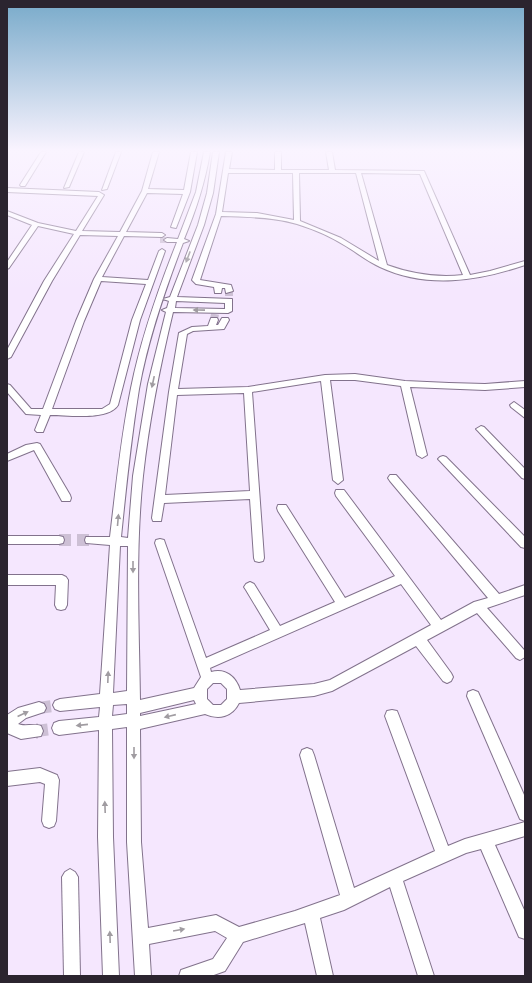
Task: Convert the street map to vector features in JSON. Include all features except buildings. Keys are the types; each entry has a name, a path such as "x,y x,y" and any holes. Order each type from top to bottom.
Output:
{"street":[{"path":"7,357 30,313 76,233 99,198"},
{"path":"40,430 80,321 118,236 141,198"},
{"path":"174,227 185,198"},
{"path":"111,976 105,792 110,616 121,476 136,386 158,304 182,238 203,198"},
{"path":"143,976 134,842 133,542 138,476 152,384 172,305 195,239 204,198"},
{"path":"223,198 220,214 196,280 198,283 218,293 229,296"},
{"path":"297,198 297,222"},
{"path":"365,198 384,266"},
{"path":"433,198 468,278"},
{"path":"7,212 36,224 76,233 195,239"},
{"path":"220,214 257,215 297,222 340,240 366,257 403,273 451,279 468,278 495,273 525,263"},
{"path":"7,267 36,224"},
{"path":"7,387 29,412 103,412 112,409 136,320 162,250"},
{"path":"98,280 150,282"},
{"path":"158,304 172,305 214,318 221,327 227,315 229,296 227,286 218,293 172,305"},
{"path":"214,318 218,293"},
{"path":"157,518 173,392 183,333 214,318 227,315"},
{"path":"173,392 248,390 325,378 355,377 405,384 485,387 525,384"},
{"path":"325,378 338,480"},
{"path":"405,384 422,455"},
{"path":"248,390 259,558"},
{"path":"514,405 525,416"},
{"path":"481,429 525,475"},
{"path":"7,458 29,447 37,446 66,498"},
{"path":"443,459 525,544"},
{"path":"393,478 496,599"},
{"path":"340,493 439,627"},
{"path":"160,499 254,495"},
{"path":"282,508 342,604"},
{"path":"7,540 59,540"},
{"path":"90,540 116,540 133,542"},
{"path":"160,543 208,680"},
{"path":"203,665 403,578"},
{"path":"7,580 62,580 61,605"},
{"path":"250,587 277,632"},
{"path":"235,697 314,690 332,685 478,606 525,590"},
{"path":"478,606 520,654"},
{"path":"418,638 447,676"},
{"path":"60,705 107,699 133,712 206,708 217,711 228,707 235,697 234,686 226,678 215,677 208,680 201,687 199,692 200,698 206,708"},
{"path":"59,728 107,723 133,712 199,692"},
{"path":"473,696 525,814"},
{"path":"36,731 21,732 7,724 23,713 39,708"},
{"path":"392,716 444,855"},
{"path":"307,754 349,899"},
{"path":"7,779 40,775 52,780 49,821"},
{"path":"186,976 219,965 238,935 311,913 349,899 444,855 485,840 525,829"},
{"path":"485,840 525,931"},
{"path":"70,877 72,976"},
{"path":"394,877 426,976"},
{"path":"311,913 325,976"},
{"path":"140,937 216,923 238,935"}],"tunnel":[{"path":"160,240 167,240"},
{"path":"229,291 229,296"},
{"path":"214,320 215,314"},
{"path":"59,540 90,540"},
{"path":"39,708 60,705"},
{"path":"38,731 36,731 59,728"}]}
